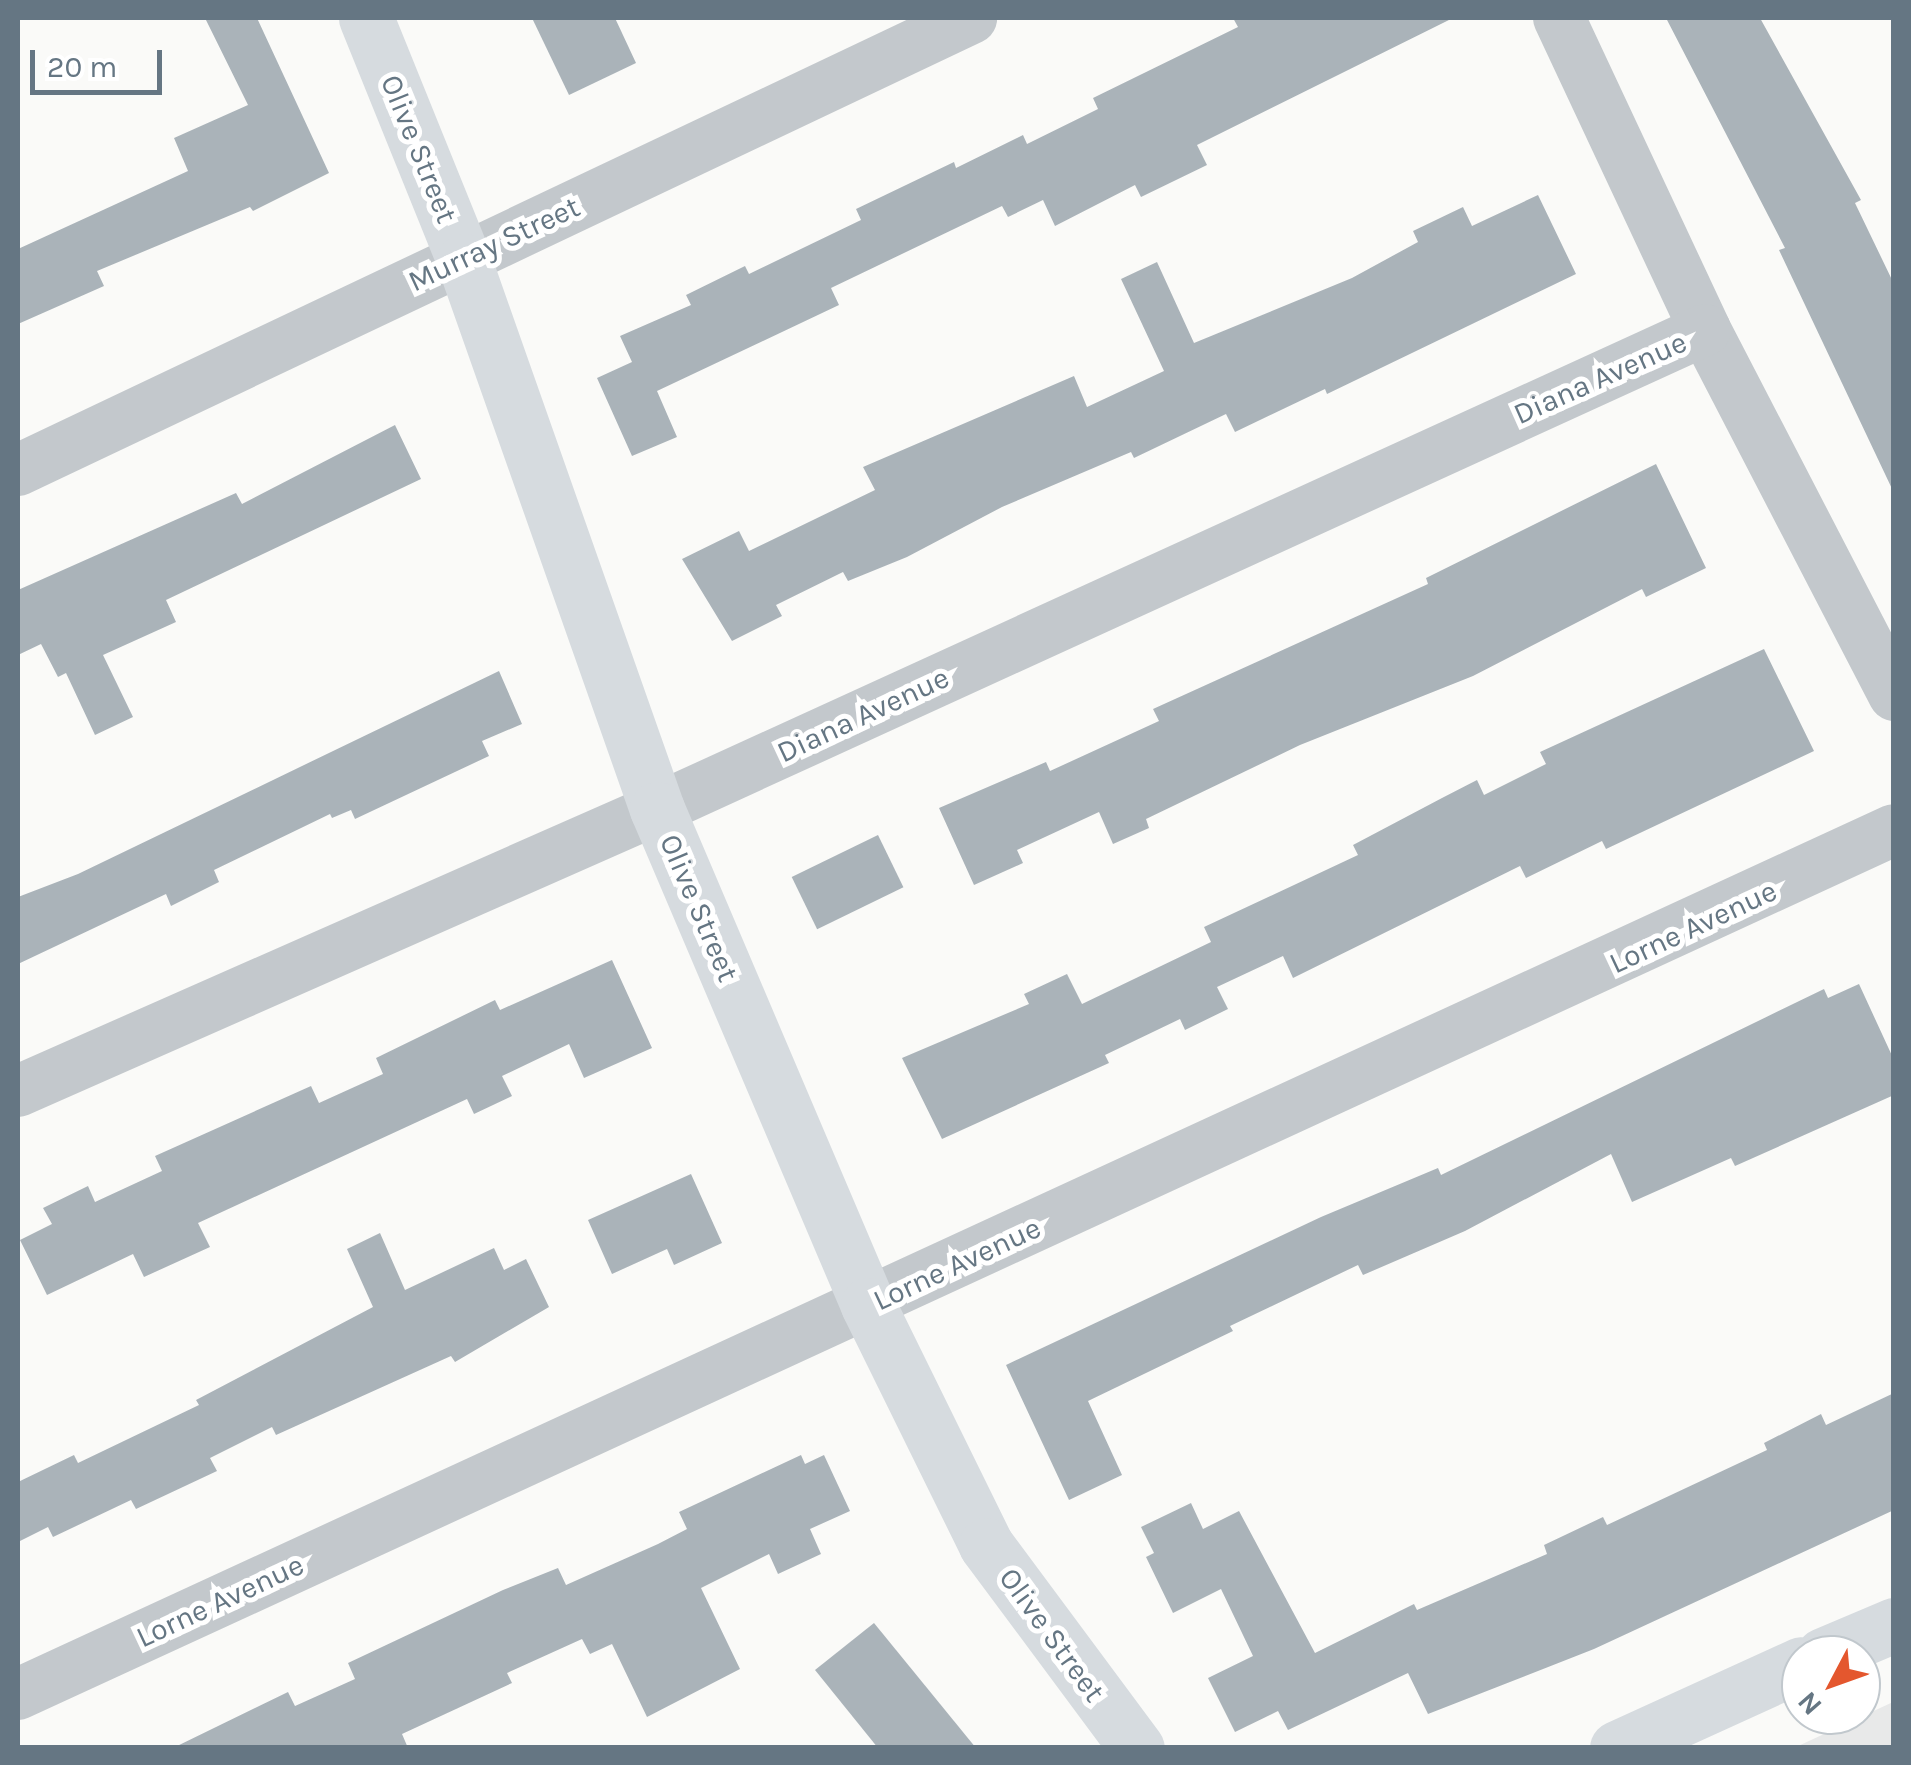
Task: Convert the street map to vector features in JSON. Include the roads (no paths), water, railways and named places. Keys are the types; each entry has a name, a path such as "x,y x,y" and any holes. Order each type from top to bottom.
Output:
{"street":[{"name":"Olive Street","path":"366,18 464,262 657,809 868,1305 986,1545 1136,1748"},
{"name":"Murray Street","path":"18,470 464,262 887,52 971,18"},
{"path":"1559,18 1706,330 1894,696"},
{"name":"Diana Avenue","path":"18,1091 657,809 1706,330"},
{"name":"Lorne Avenue","path":"18,1694 1894,830"},
{"path":"1870,1635 1894,1625"},
{"path":"1617,1748 1781,1673"}]}
